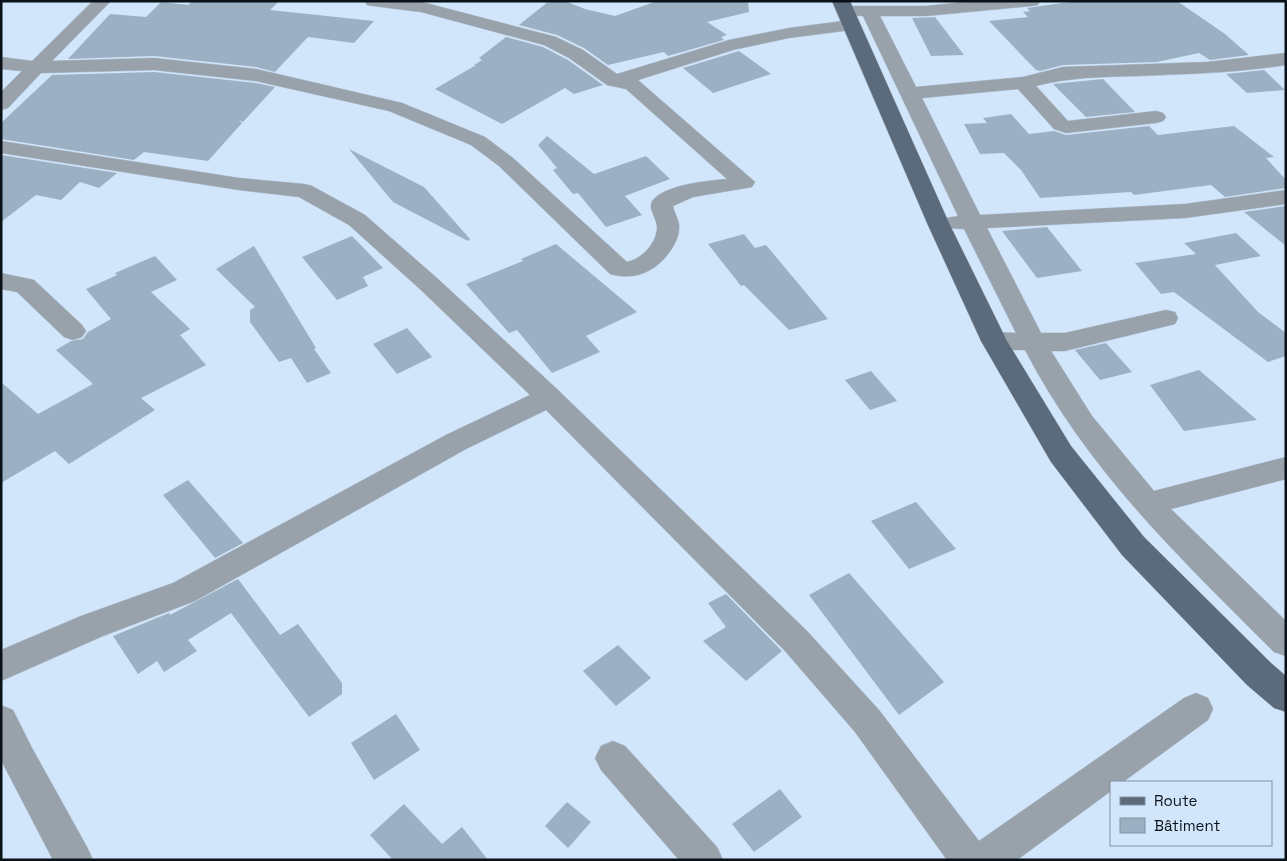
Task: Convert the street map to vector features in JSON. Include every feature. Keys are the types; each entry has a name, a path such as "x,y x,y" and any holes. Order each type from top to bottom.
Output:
{"main road":[{"path":"852,12 938,223 994,341 1061,454 1132,546 1259,674 1286,697"}],"street":[{"path":"1,104 103,1"},
{"path":"1,63 36,67 164,65 256,76 395,107 478,141 506,162 618,269 628,272 642,268 663,245 668,228 661,209 662,203 668,198 683,193 744,182 632,84 614,80 576,54 550,41 422,6 373,1"},
{"path":"614,80 729,45 789,33 852,12 926,12 1032,1"},
{"path":"852,12 911,93 972,223 1033,341 1082,423 1148,504 1286,642"},
{"path":"911,93 1023,83 1063,73 1207,68 1286,59"},
{"path":"1023,83 1061,125 1066,127 1156,117"},
{"path":"1,146 239,184 304,191 357,220 549,398 796,641 867,721 970,860"},
{"path":"938,223 972,223 1185,211 1286,197"},
{"path":"1,281 25,286 73,331"},
{"path":"994,341 1065,342 1166,318"},
{"path":"1,666 92,626 184,592 456,442 549,398"},
{"path":"1148,504 1286,468"},
{"path":"985,860 1196,709"},
{"path":"1,721 19,760 74,860"},
{"path":"613,758 704,860"}],"building":[{"path":"192,1 279,1 270,10 374,21 354,43 308,37 275,72 256,67 154,56 68,59 110,14 146,17 161,2 188,5"},
{"path":"549,1 565,1 585,9 615,16 657,1 748,1 749,12 707,22 727,35 721,37 724,40 668,56 664,52 608,65 584,48 557,35 519,25"},
{"path":"1076,1 1177,1 1225,34 1249,55 1210,60 1199,53 1157,62 1063,65 1040,71 1036,70 989,21 1028,17 1023,12 1030,11 1027,8"},
{"path":"935,17 964,55 931,56 912,18"},
{"path":"506,37 543,47 568,60 603,85 574,94 565,88 502,124 435,89 476,65 474,65 482,60 479,58"},
{"path":"739,51 771,74 713,93 683,68"},
{"path":"1264,70 1285,90 1247,93 1226,74"},
{"path":"154,72 256,83 275,87 243,122 239,120 242,123 208,161 144,152 134,160 1,139 1,123 52,75"},
{"path":"1103,79 1135,112 1086,117 1053,84"},
{"path":"1011,114 1029,134 1054,131 1066,135 1149,126 1158,135 1234,126 1274,157 1266,158 1286,180 1286,188 1225,197 1211,185 1134,195 1131,192 1040,198 1021,170 1004,153 980,154 964,124 987,123 983,118"},
{"path":"547,136 594,174 646,156 670,179 625,196 642,215 606,227 578,193 573,194 553,170 557,168 538,145"},
{"path":"349,149 424,187 470,239 468,241 393,202"},
{"path":"1,155 117,173 99,188 80,182 61,200 36,195 1,222"},
{"path":"1286,206 1286,246 1244,212"},
{"path":"1047,227 1082,271 1037,278 1002,231"},
{"path":"1236,233 1261,256 1215,265 1258,312 1286,333 1286,356 1268,362 1174,292 1161,294 1135,263 1196,254 1184,243"},
{"path":"744,234 755,248 766,245 828,319 789,330 744,285 741,286 708,244"},
{"path":"352,236 383,268 363,277 368,286 337,300 302,257"},
{"path":"556,244 637,312 586,336 600,352 552,373 517,330 509,333 466,284 523,261 521,259"},
{"path":"254,246 316,348 314,349 331,373 307,383 291,358 279,362 250,322 250,310 255,307 216,269"},
{"path":"155,256 177,280 151,292 190,329 180,335 206,365 141,398 155,410 69,464 55,451 1,483 1,382 38,414 93,384 56,350 71,341 83,339 88,332 111,319 86,289 117,275 115,273"},
{"path":"407,328 432,357 397,374 373,344"},
{"path":"1106,343 1132,372 1100,380 1075,350"},
{"path":"1199,370 1257,420 1184,431 1150,385"},
{"path":"871,371 897,401 870,410 845,380"},
{"path":"188,480 243,543 215,558 163,495"},
{"path":"916,502 956,549 909,569 871,521"},
{"path":"849,573 944,682 899,715 809,595"},
{"path":"238,579 280,635 298,624 342,683 342,694 309,717 231,613 188,640 197,651 164,672 157,661 138,674 113,636 169,613 170,615"},
{"path":"726,594 782,651 746,681 703,641 726,627 708,603"},
{"path":"618,645 651,678 616,706 583,671"},
{"path":"396,714 420,750 374,780 351,743"},
{"path":"780,789 802,817 754,852 732,824"},
{"path":"567,802 591,822 568,848 545,826"},
{"path":"404,804 442,844 462,827 488,860 393,860 370,835"}]}
